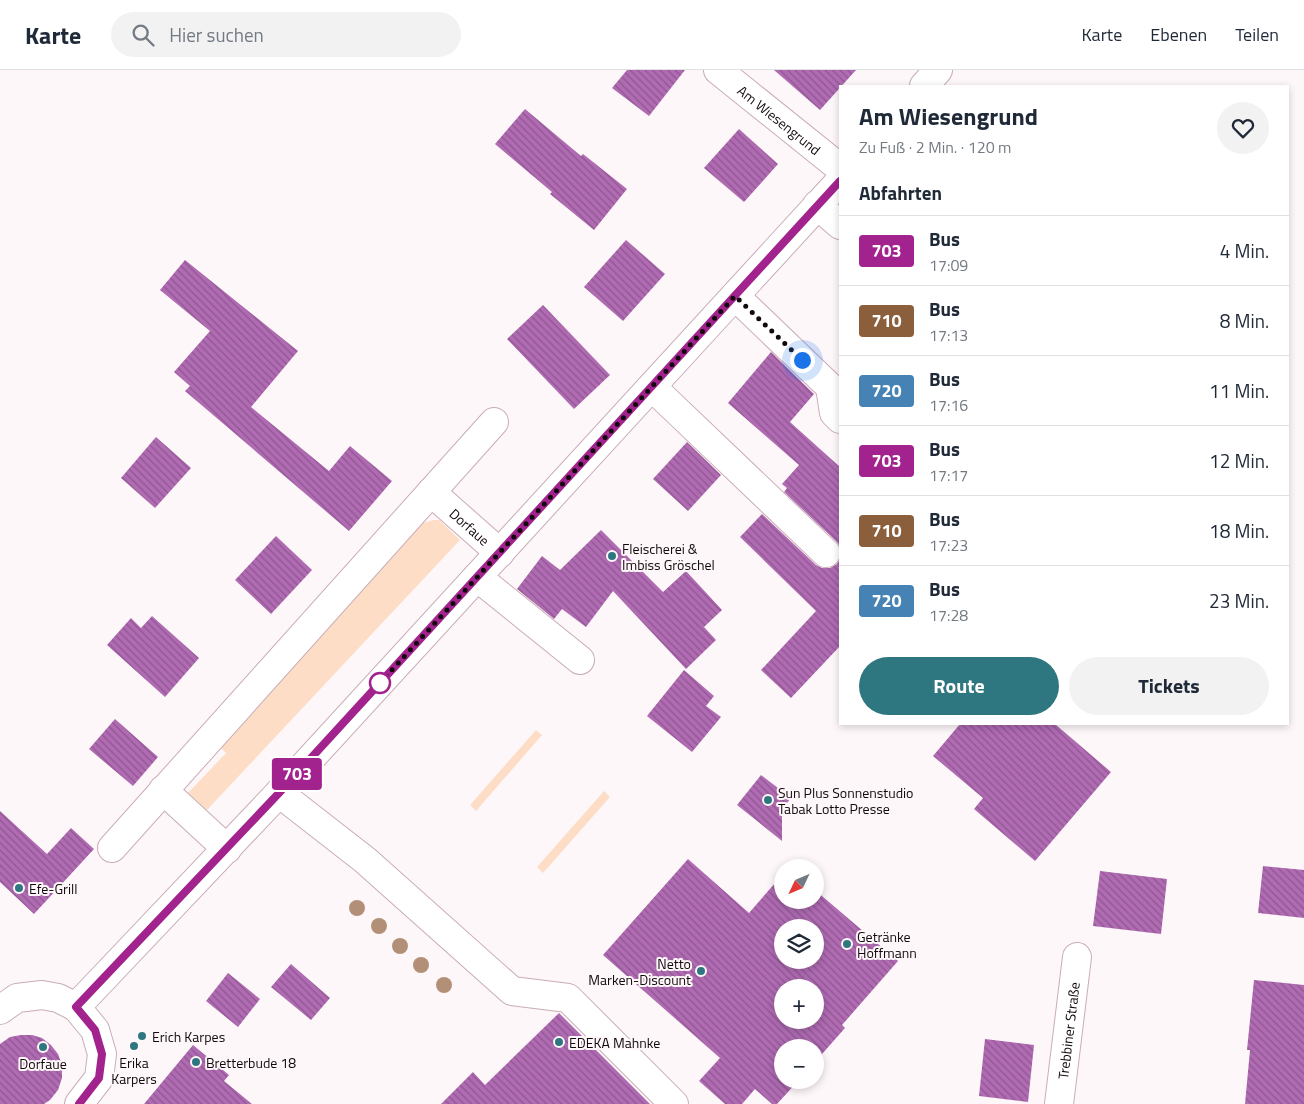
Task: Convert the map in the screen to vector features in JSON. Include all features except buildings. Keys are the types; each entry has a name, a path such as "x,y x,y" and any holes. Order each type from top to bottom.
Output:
{"street":[{"name":"Am Wiesengrund","path":"718,70 839,167"},
{"path":"925,85 938,70"},
{"path":"500,553 839,182"},
{"path":"818,205 839,225"},
{"path":"735,296 830,387 834,413 839,418"},
{"path":"652,387 826,554"},
{"path":"112,848 494,422"},
{"name":"Dorfaue","path":"76,1007 227,849 500,553 431,492"},
{"path":"477,577 580,660"},
{"path":"163,790 227,849"},
{"path":"279,793 365,860 512,991 568,998 674,1104"},
{"name":"Trebbiner Straße","path":"1059,1104 1077,957"},
{"path":"0,1010 17,998 42,995 58,998 76,1007 95,1030 102,1054 99,1078 79,1104"}],"shaded area":[{"path":"439,520 460,540 207,810 188,793 226,753 216,743 420,524"},
{"path":"536,730 542,735 476,811 470,805"},
{"path":"604,791 610,797 543,873 537,867"}],"bus line":[{"name":"703","path":"79,1104 99,1078 102,1054 95,1030 76,1007 279,793 839,182"}],"place":[{"name":"Fleischerei & Imbiss Gröschel","path":"612,556"},
{"name":"Sun Plus Sonnenstudio Tabak Lotto Presse","path":"768,800"},
{"name":"Efe-Grill","path":"19,888"},
{"name":"Getränke Hoffmann","path":"847,944"},
{"name":"Netto Marken-Discount","path":"701,971"},
{"name":"Erich Karpes","path":"142,1036"},
{"name":"EDEKA Mahnke","path":"559,1042"},
{"name":"Erika Karpers","path":"134,1046"},
{"name":"Dorfaue","path":"43,1047"},
{"name":"Bretterbude 18","path":"196,1062"}],"route":[{"path":"380,683 735,296 802,360"}]}
